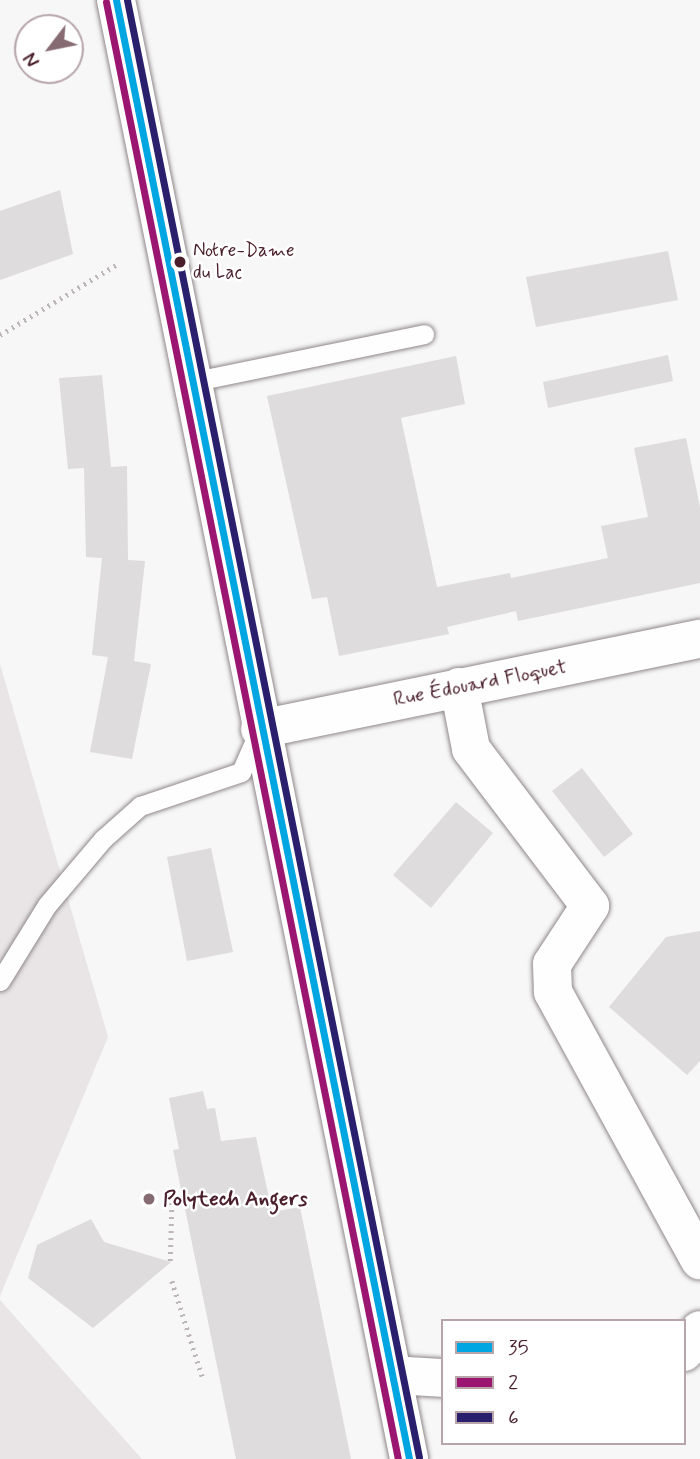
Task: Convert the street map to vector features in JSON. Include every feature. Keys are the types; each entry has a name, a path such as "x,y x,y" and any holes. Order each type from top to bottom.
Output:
{"street":[{"path":"116,0 260,729 409,1459"},
{"name":"Rue Édouard Floquet","path":"260,729 700,639"},
{"path":"459,687 471,749 590,906 552,964 553,992 700,1260"},
{"path":"686,1349 700,1330"},
{"path":"393,1375 441,1378"}],"lane":[{"path":"191,382 424,334"},
{"path":"0,981 47,905 103,839 140,806 241,772 260,729"}],"path":[{"path":"0,335 116,265"},
{"path":"170,1261 172,1189"},
{"path":"172,1281 203,1379"}],"shaded area":[{"path":"0,664 108,1037 0,1296"},
{"path":"0,1300 142,1459 0,1459"}],"building":[{"path":"60,190 73,254 0,280 0,211"},
{"path":"668,251 678,300 536,327 526,277"},
{"path":"668,355 673,381 548,408 543,382"},
{"path":"456,356 465,404 401,418 437,587 510,573 511,578 608,558 601,526 648,517 634,448 686,438 700,507 700,583 518,621 516,611 447,627 449,634 339,656 327,597 312,599 267,396"},
{"path":"102,375 111,467 127,466 128,560 145,561 134,661 151,664 132,759 90,752 108,657 92,655 102,558 86,557 84,468 68,469 59,378"},
{"path":"582,768 633,834 604,857 552,791"},
{"path":"456,802 493,833 431,908 393,875"},
{"path":"211,848 233,952 187,961 167,857"},
{"path":"700,931 700,1061 687,1075 609,1007 666,937"},
{"path":"203,1091 207,1109 215,1108 221,1141 256,1137 272,1212 300,1207 351,1459 236,1459 173,1150 179,1149 169,1098"},
{"path":"91,1219 104,1242 171,1262 93,1328 28,1278 37,1245"}],"transit line":[{"name":"35","path":"116,0 409,1459"},
{"name":"6","path":"127,0 419,1457"},
{"name":"2","path":"106,2 398,1459"}],"place":[{"name":"Notre-Dame du Lac","path":"180,262"},
{"name":"Polytech Angers","path":"149,1199"}]}
